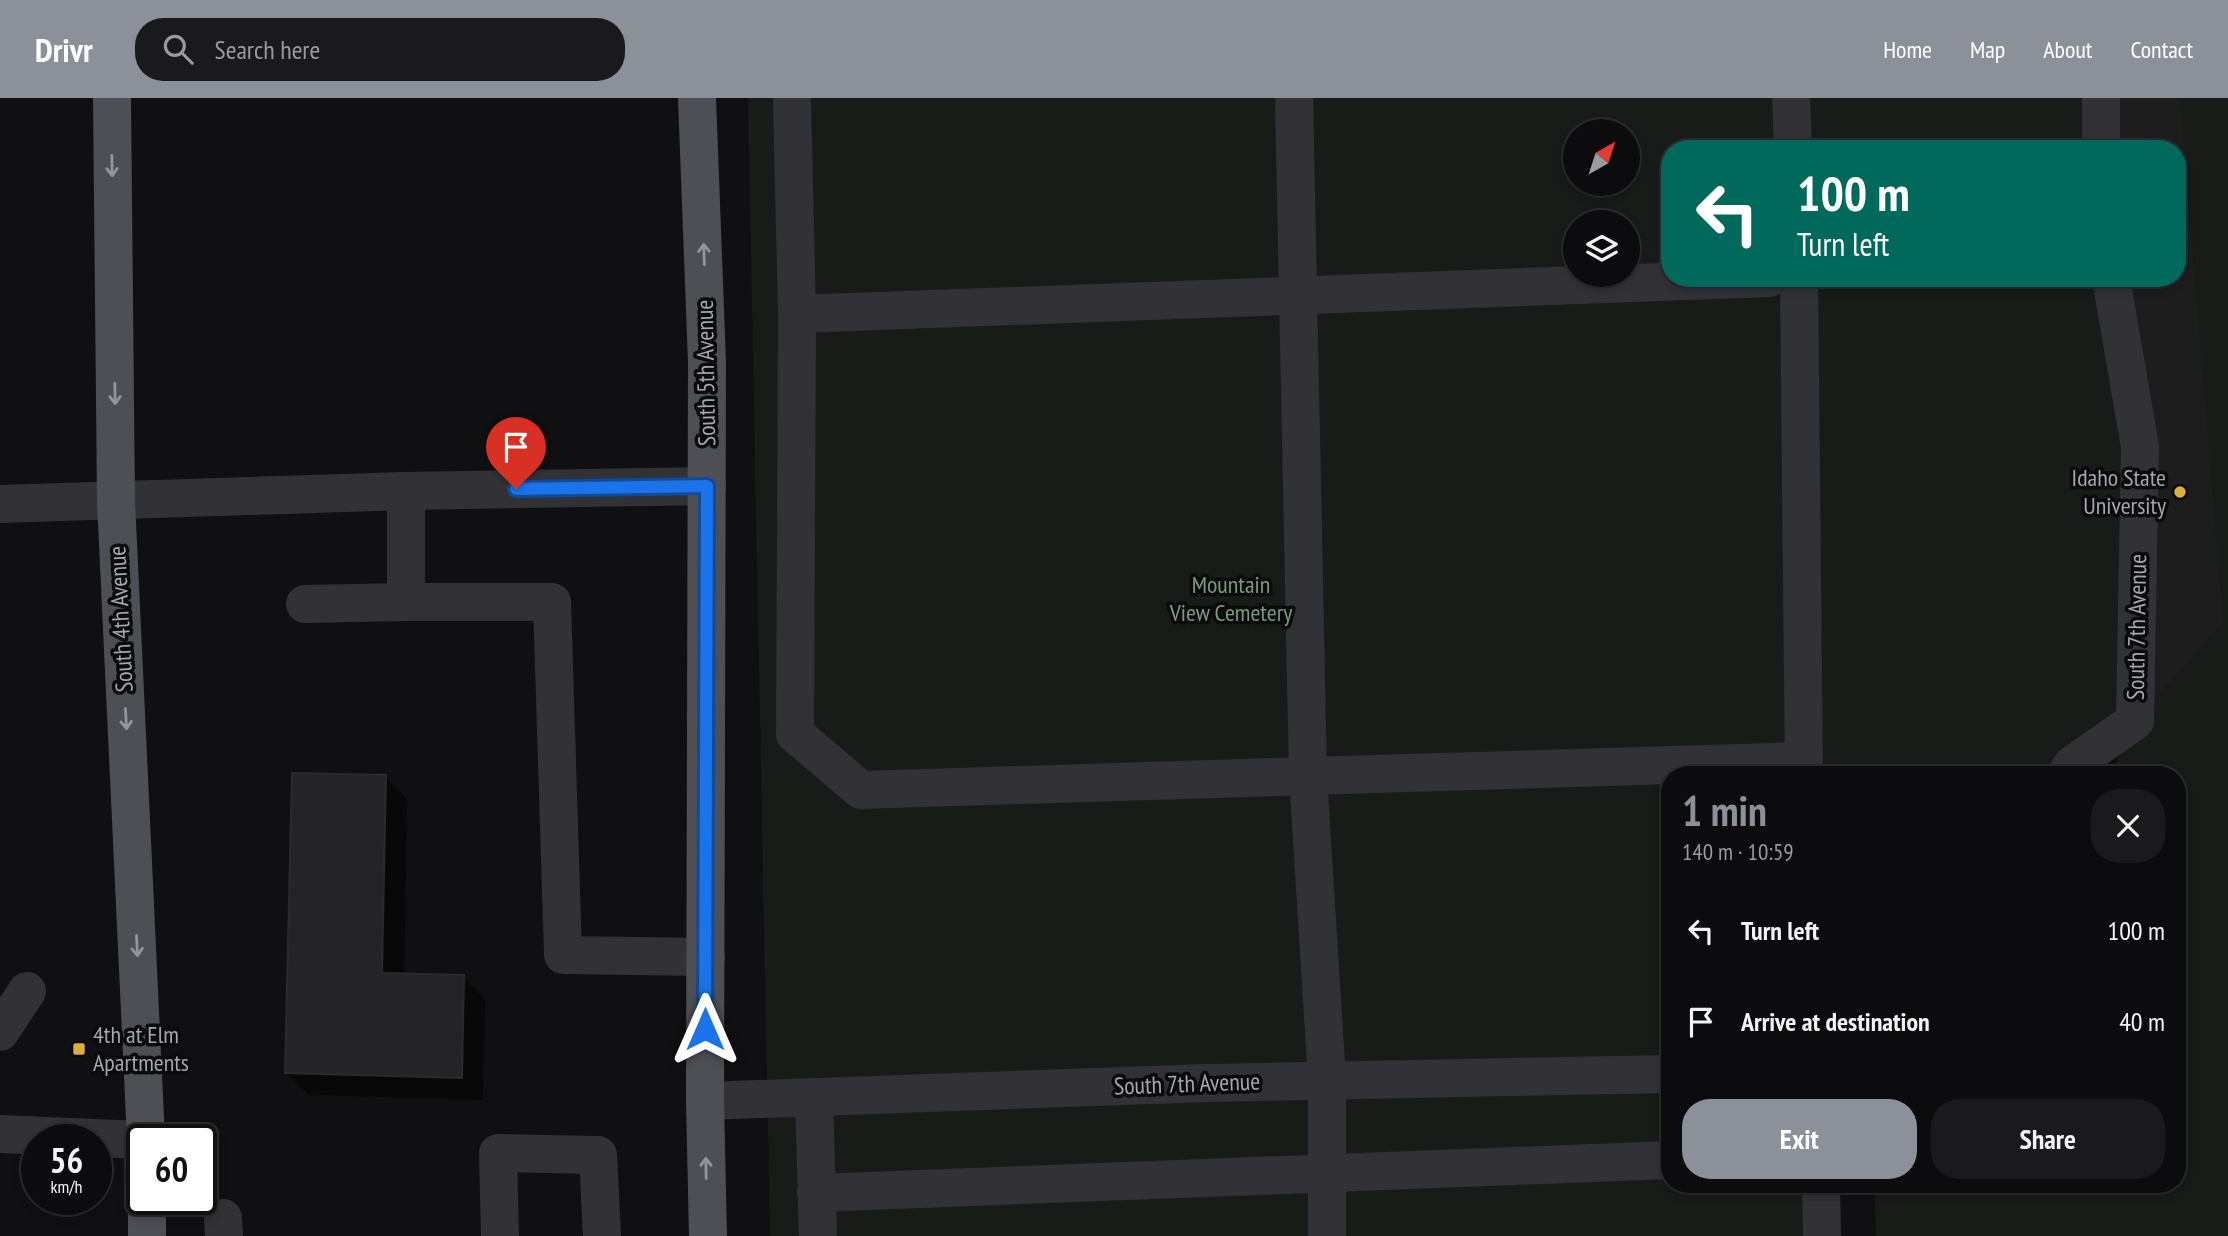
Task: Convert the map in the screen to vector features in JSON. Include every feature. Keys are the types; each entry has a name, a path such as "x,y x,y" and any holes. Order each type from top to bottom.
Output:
{"main road":[{"name":"South 4th Avenue","path":"112,98 116,501 143,1124"},
{"name":"South 5th Avenue","path":"697,98 707,362 705,1101 708,1236"},
{"path":"147,1215 148,1236"}],"street":[{"path":"792,98 797,314 795,734 861,790 1308,776 1661,770"},
{"path":"1294,98 1308,776 1327,1080 1327,1236"},
{"path":"1791,98 1793,140"},
{"path":"2101,98 2101,140"},
{"path":"797,314 1661,282"},
{"path":"1799,287 1803,766"},
{"name":"South 7th Avenue","path":"2071,766 2135,720 2140,447 2113,287"},
{"path":"0,504 406,491 707,486"},
{"path":"406,491 406,602"},
{"path":"305,604 552,602 563,955 706,957"},
{"path":"0,1032 27,991"},
{"name":"South 7th Avenue","path":"705,1101 1327,1080 1661,1074"},
{"path":"814,1097 818,1236"},
{"path":"0,1134 126,1139"},
{"path":"500,1236 498,1153 598,1155 602,1236"},
{"path":"817,1193 1661,1160"},
{"path":"1821,1193 1822,1236"}],"shaded area":[{"name":"Idaho State University","path":"2102,98 2228,98 2228,769 2150,705 2117,287 2186,287 2186,140 2105,140"}],"green space":[{"name":"Mountain View Cemetery","path":"748,98 2102,98 2105,140 1661,140 1661,287 2117,287 2150,705 2223,622 2186,171 2186,140 2183,140 2180,98 2228,98 2228,1236 1876,1236 1875,1193 2186,1193 2186,766 2114,766 2146,710 2099,766 1661,766 1661,1193 1821,1193 1821,1236 770,1236"}],"building":[{"path":"292,773 386,775 382,973 464,975 462,1078 285,1073"}],"place":[{"name":"Idaho State University","path":"2180,492"},
{"name":"4th at Elm Apartments","path":"79,1049"}],"route":[{"path":"516,489 707,486 705,1029"}]}
